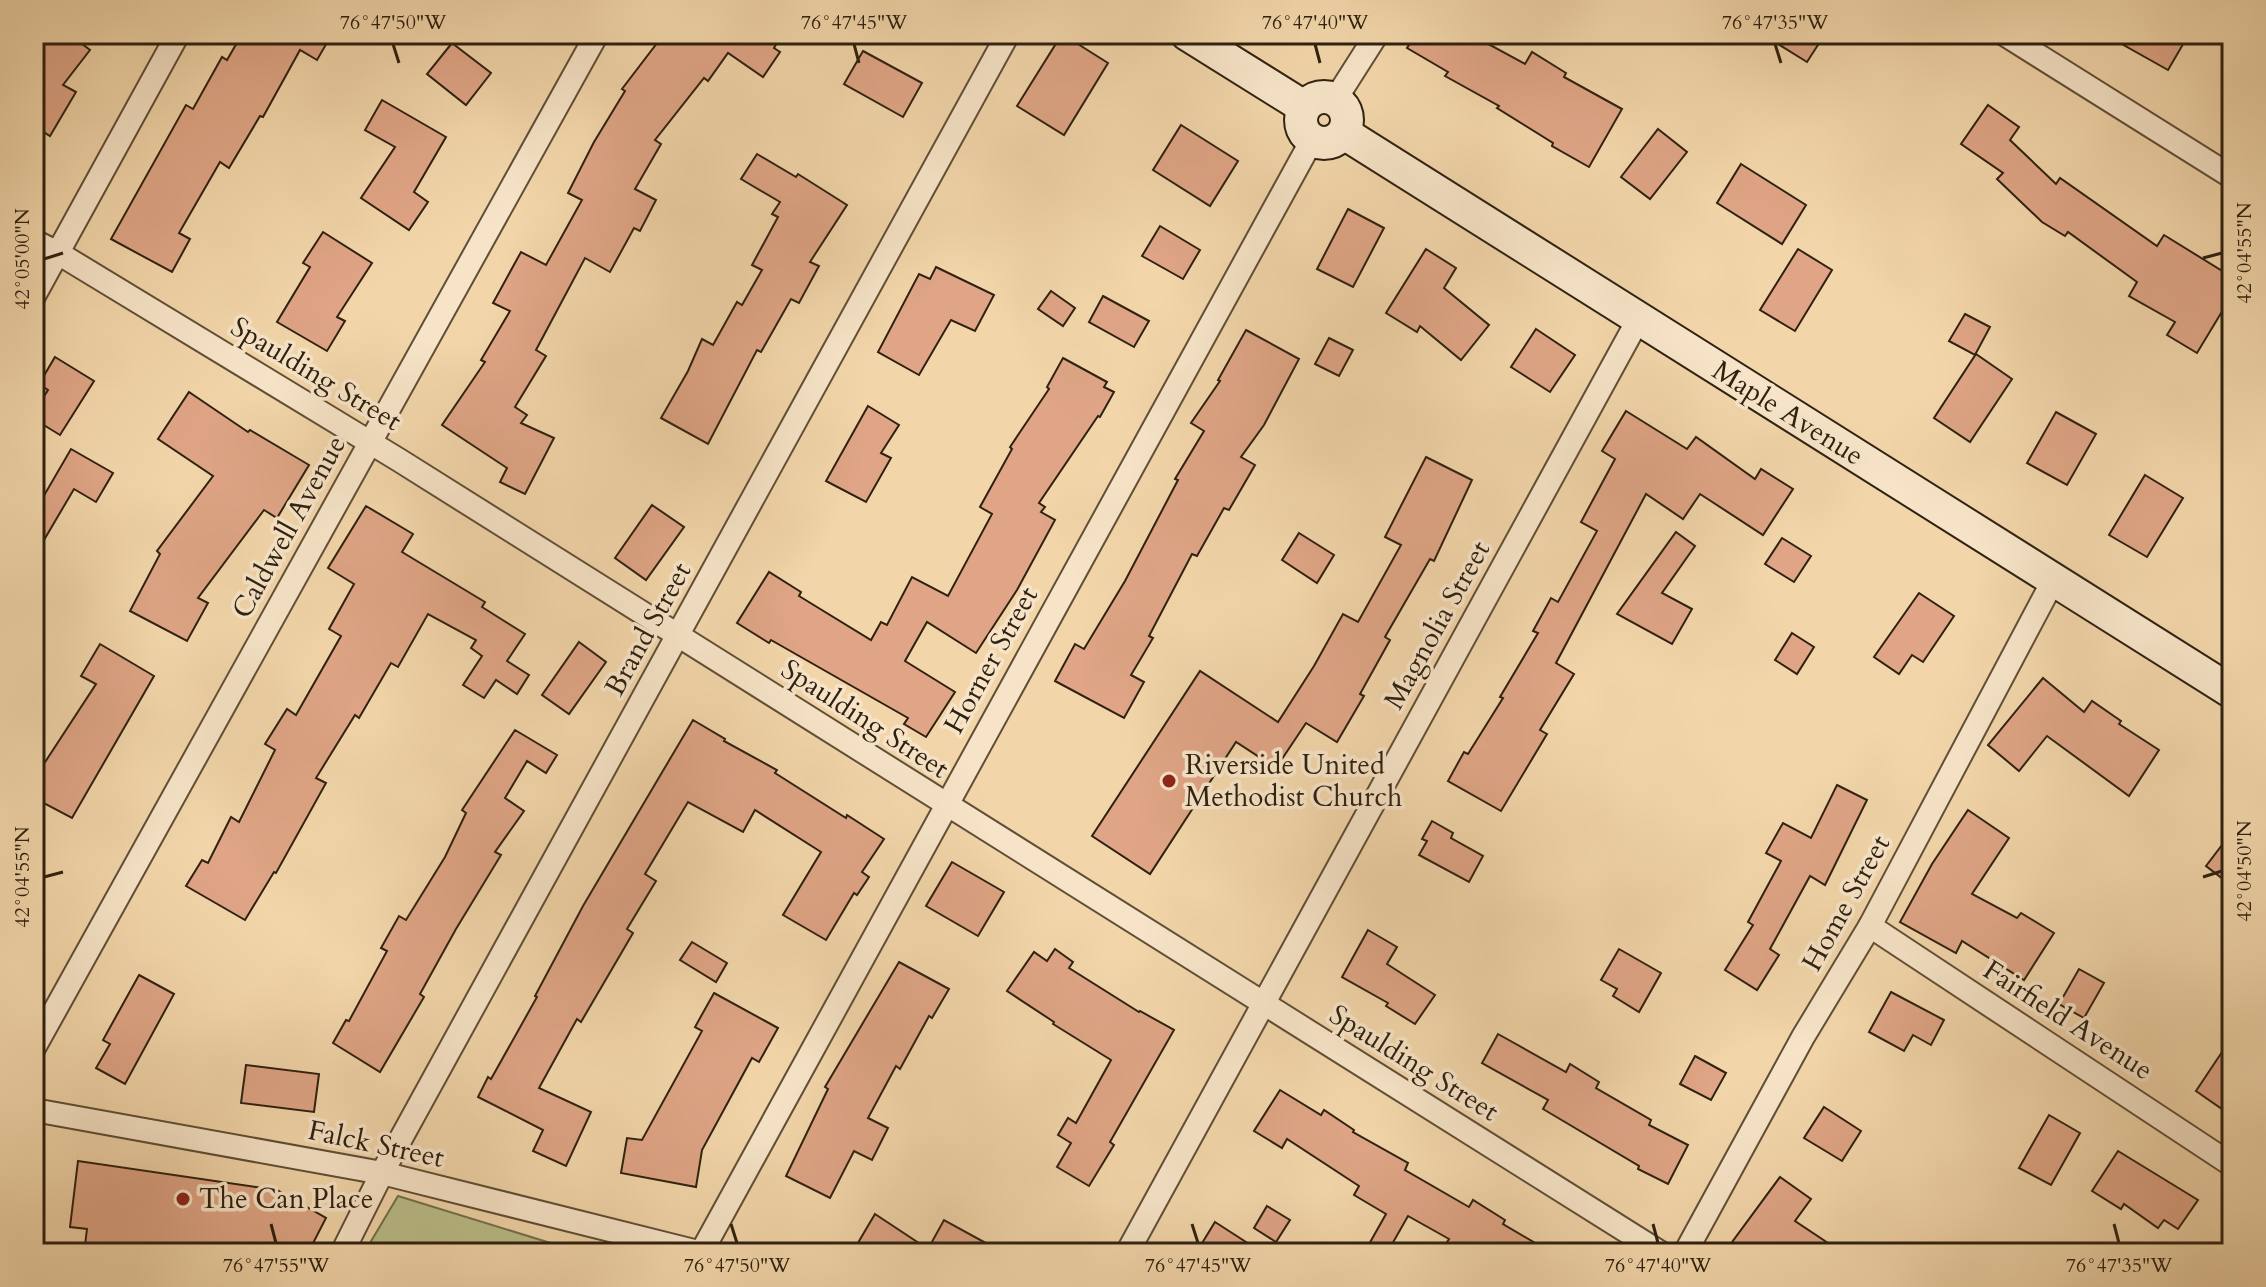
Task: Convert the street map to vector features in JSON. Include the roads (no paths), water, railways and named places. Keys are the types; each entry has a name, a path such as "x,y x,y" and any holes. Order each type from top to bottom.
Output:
{"main road":[{"path":"1187,34 1304,107"},
{"path":"1318,98 1335,100 1347,114 1344,133 1332,142 1312,140 1302,130 1304,107 1318,98"},
{"name":"Maple Avenue","path":"1344,133 2232,692"}],"street":[{"path":"34,296 178,34"},
{"name":"Caldwell Avenue","path":"34,1048 597,34"},
{"name":"Brand Street","path":"342,1253 382,1173 1008,34"},
{"path":"1335,100 1377,34"},
{"path":"2004,34 2232,177"},
{"name":"Horner Street","path":"701,1253 1312,140"},
{"name":"Spaulding Street","path":"34,241 370,442 1661,1253"},
{"name":"Magnolia Street","path":"1127,1253 1638,320"},
{"name":"Home Street","path":"1685,1253 1803,1037 1870,926 2054,579"},
{"name":"Fairfield Avenue","path":"1870,926 2232,1165"},
{"name":"Falck Street","path":"34,1110 382,1173 701,1253"}],"place":[{"name":"Riverside United Methodist Church","path":"1169,781"},
{"name":"The Can Place","path":"183,1199"}]}
